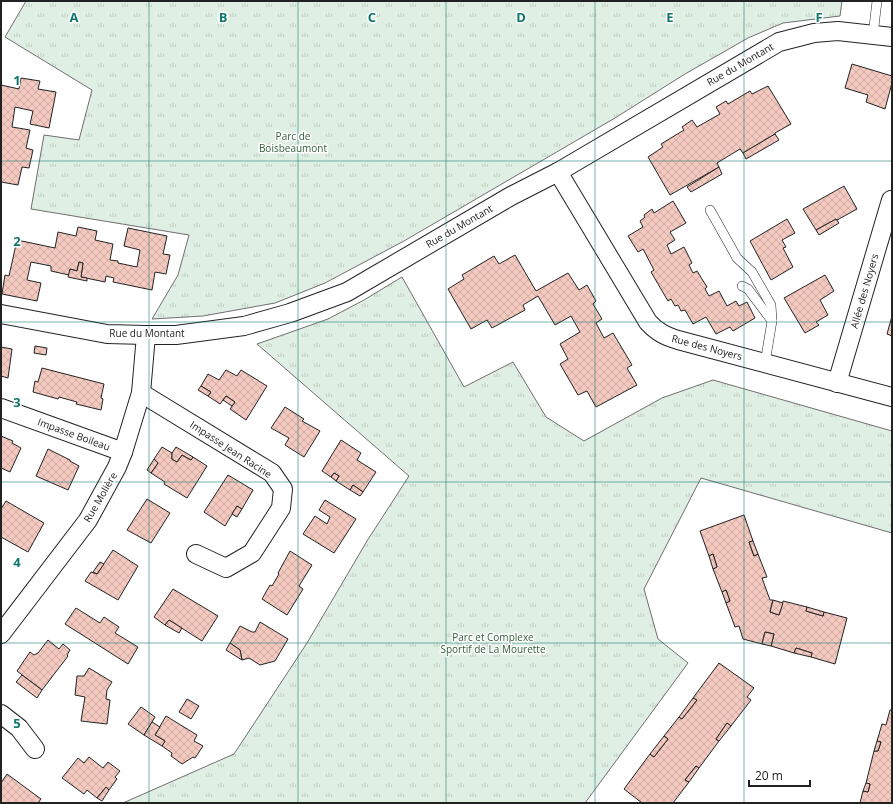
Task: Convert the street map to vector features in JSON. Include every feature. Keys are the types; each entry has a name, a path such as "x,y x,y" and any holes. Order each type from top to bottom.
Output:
{"street":[{"name":"Rue du Montant","path":"1,314 107,334 176,335 244,326 290,313 347,292 511,196 558,172 779,42 814,33 830,32 892,37"},
{"name":"Rue des Noyers","path":"558,172 648,322 656,331 664,336 678,340 892,397"},
{"name":"Allée des Noyers","path":"837,383 892,200"},
{"name":"Rue Molière","path":"1,634 88,520 117,467 124,452 141,393 146,335"},
{"name":"Impasse Jean Racine","path":"141,393 272,473 283,489 281,508 252,553 226,568 196,554"},
{"name":"Impasse Boileau","path":"1,408 124,452"},
{"path":"1,714 19,728 35,749"}],"lane":[{"path":"873,35 878,1"},
{"path":"710,210 737,258 752,272 771,305 772,321 765,363"},
{"path":"742,286 748,289 772,321"}],"green space":[{"name":"Parc de Boisbeaumont","path":"26,1 842,1 840,16 783,23 748,38 685,74 615,118 404,241 325,283 275,303 203,316 152,319 178,275 189,235 31,209 44,135 79,140 92,90 5,37"},
{"name":"Parc et Complexe Sportif de La Mourette","path":"402,277 464,387 513,362 546,417 584,441 662,398 713,380 892,431 892,533 701,478 644,589 658,639 688,663 585,803 123,803 234,754 307,643 367,541 409,476 257,344 328,319 364,300"}],"building":[{"path":"852,64 892,76 892,83 885,109 866,102 868,95 845,88"},
{"path":"21,78 40,81 38,89 56,92 49,128 30,124 33,111 15,107 12,127 30,130 26,148 33,150 29,168 22,167 18,185 1,182 1,85 19,89"},
{"path":"768,86 791,124 743,153 740,149 717,163 719,167 670,195 648,157 663,147 661,144 684,130 682,127 692,120 697,127 720,114 716,107 726,101 728,104 750,91 752,94"},
{"path":"775,134 779,140 746,159 743,153"},
{"path":"719,167 722,174 691,192 687,187"},
{"path":"844,186 857,209 816,230 803,209"},
{"path":"673,201 686,223 670,232 675,240 667,245 671,254 684,247 692,263 689,265 693,273 697,271 707,287 705,289 709,296 719,291 727,306 736,301 739,306 747,302 755,318 733,331 730,327 716,334 706,317 693,324 685,310 681,311 678,305 675,306 671,299 668,301 651,272 654,270 643,249 638,252 628,236 643,227 640,221 645,217 644,215 652,209 654,213"},
{"path":"787,219 795,233 782,240 786,247 783,248 793,267 771,280 750,241"},
{"path":"836,219 839,223 819,235 816,230"},
{"path":"78,227 97,231 95,240 113,244 110,260 137,267 140,250 124,246 128,228 167,236 163,254 170,255 166,274 155,272 152,290 113,282 114,278 106,276 105,282 81,277 83,263 79,262 77,271 70,269 69,275 51,271 51,266 31,262 27,280 41,283 37,301 2,294 5,275 9,276 17,240 55,248 58,232 76,236"},
{"path":"515,255 536,291 568,273 579,290 587,285 596,301 593,304 602,319 596,323 604,338 613,333 632,365 627,368 637,385 596,407 587,391 578,395 560,364 568,359 560,344 580,332 571,316 555,325 538,296 523,305 525,310 492,328 487,320 471,329 448,289 464,279 462,275 494,256 499,264"},
{"path":"79,262 83,263 81,277 87,278 87,281 68,277 70,269 77,271"},
{"path":"825,275 834,291 820,300 828,315 816,322 819,325 805,333 784,298"},
{"path":"892,316 892,336 887,334"},
{"path":"35,346 47,348 46,355 34,353"},
{"path":"1,347 12,349 8,378 1,376"},
{"path":"42,368 104,384 101,398 103,399 101,410 76,404 77,402 59,397 58,399 33,392 35,381 38,382"},
{"path":"226,370 237,376 241,370 267,386 246,420 230,409 235,402 226,396 220,404 208,396 211,392 201,386 208,374 219,380"},
{"path":"201,386 211,392 208,396 198,390"},
{"path":"226,396 235,402 232,406 223,400"},
{"path":"285,407 304,419 302,421 320,431 304,457 285,445 289,438 271,428"},
{"path":"1,436 13,441 12,443 21,448 10,472 1,468"},
{"path":"341,440 361,453 357,460 376,472 363,492 353,485 350,490 336,481 339,476 334,473 331,477 322,471"},
{"path":"162,447 172,453 172,459 177,462 182,455 191,460 193,457 207,466 187,498 164,484 165,482 151,473 158,463 154,459"},
{"path":"176,447 193,457 191,460 182,455 177,462 172,459 172,453"},
{"path":"48,449 79,466 68,490 36,476"},
{"path":"154,459 158,463 151,473 147,470"},
{"path":"334,473 339,476 336,481 331,477"},
{"path":"228,475 253,490 242,509 237,506 225,526 204,512"},
{"path":"353,485 363,492 360,496 350,490"},
{"path":"147,499 170,513 151,543 127,530"},
{"path":"325,500 356,519 334,553 303,534 315,516 327,524 330,517 319,510"},
{"path":"6,501 44,523 28,552 1,537 1,509"},
{"path":"237,506 242,509 237,517 232,514"},
{"path":"744,515 753,541 749,542 754,556 758,554 767,577 762,578 770,600 773,600 770,612 779,615 783,601 807,607 806,611 823,616 824,612 847,618 835,664 811,657 812,653 796,648 794,653 771,646 774,634 765,632 762,644 743,639 739,626 735,627 726,603 730,601 726,590 722,592 713,569 717,567 713,554 709,556 700,531"},
{"path":"753,541 758,554 754,556 749,542"},
{"path":"113,550 138,566 118,600 85,581 91,572 97,574"},
{"path":"290,551 312,565 299,586 303,589 287,615 262,599 270,585 272,586 279,574 278,573"},
{"path":"713,554 717,567 713,569 709,556"},
{"path":"100,562 104,564 97,574 93,572"},
{"path":"173,589 218,616 202,641 169,620 165,625 154,617"},
{"path":"726,590 730,601 726,603 722,592"},
{"path":"773,600 783,603 779,615 770,612"},
{"path":"807,607 824,612 823,616 806,611"},
{"path":"76,608 100,623 104,617 119,627 115,633 138,647 128,664 65,624"},
{"path":"169,620 182,628 179,633 165,625"},
{"path":"260,622 288,639 275,661 260,665 249,658 242,660 240,650 230,643 240,626 255,632"},
{"path":"765,632 774,634 771,646 762,644"},
{"path":"48,640 59,649 63,644 70,650 67,655 68,656 42,690 17,671 30,652 34,655 38,653"},
{"path":"230,643 240,650 242,660 226,650"},
{"path":"796,648 812,653 811,657 794,653"},
{"path":"719,663 754,688 747,697 751,700 731,726 727,723 716,739 719,741 699,768 696,766 685,780 689,782 673,803 642,803 624,789 650,754 654,757 668,739 664,736 679,717 682,719 697,700 693,698"},
{"path":"89,668 112,682 107,690 106,699 110,700 107,724 81,721 85,697 75,695 77,676 84,676"},
{"path":"22,675 42,690 37,698 16,682"},
{"path":"693,698 697,700 682,719 679,717"},
{"path":"187,699 199,706 191,719 179,712"},
{"path":"141,707 155,717 144,735 128,724"},
{"path":"890,710 892,710 892,803 860,803 863,791 868,792 870,784 866,783 874,751 878,751 881,742 877,741 882,724 886,725"},
{"path":"166,716 197,735 194,741 203,746 195,758 193,757 182,764 171,756 172,753 162,746 165,741 155,735"},
{"path":"152,722 160,727 155,735 165,741 162,746 144,735"},
{"path":"727,723 731,726 719,741 716,739"},
{"path":"664,736 668,739 654,757 650,754"},
{"path":"877,741 881,742 878,751 874,751"},
{"path":"89,757 103,768 108,762 120,771 115,777 117,779 109,790 106,787 97,798 87,790 84,794 62,778 78,758 84,763"},
{"path":"696,766 699,768 689,782 685,780"},
{"path":"7,774 41,799 38,803 1,803 1,783"},
{"path":"866,783 870,784 868,792 863,791"},
{"path":"106,787 109,790 102,801 97,798"}]}
